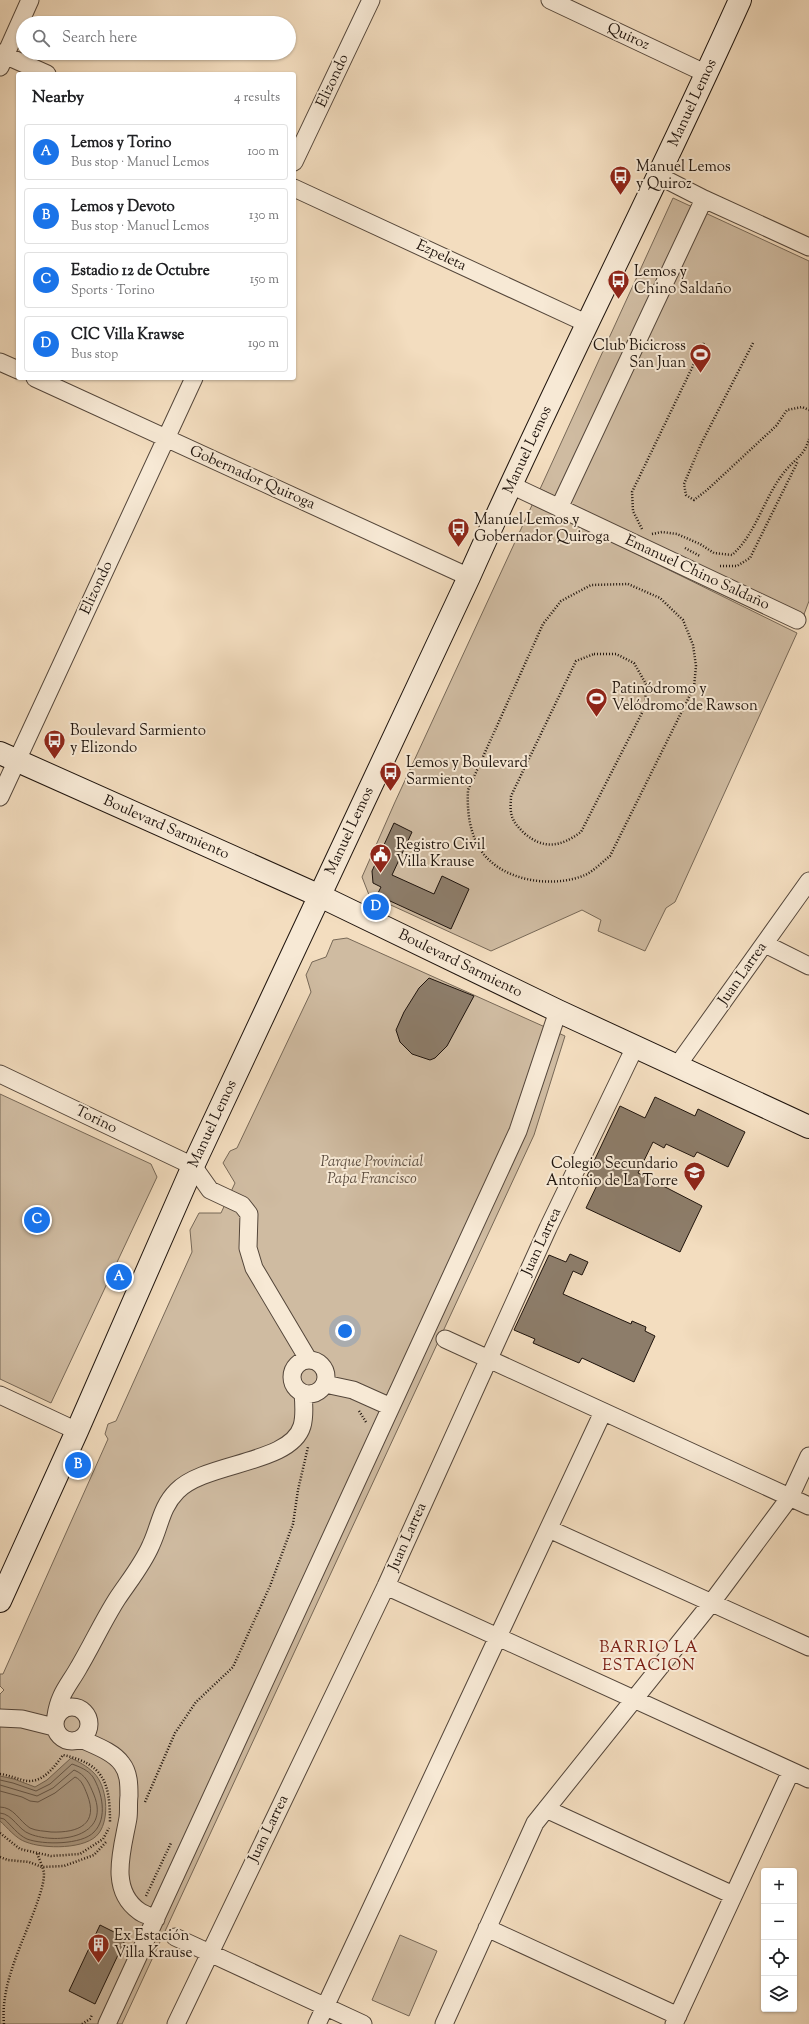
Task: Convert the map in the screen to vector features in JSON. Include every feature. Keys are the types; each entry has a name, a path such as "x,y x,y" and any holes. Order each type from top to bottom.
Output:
{"main road":[{"name":"Manuel Lemos","path":"0,1601 78,1431 193,1166 511,485 707,74 740,0"},
{"name":"Boulevard Sarmiento","path":"9,757 320,896 558,1011 809,1127"}],"street":[{"path":"22,16 30,0"},
{"name":"Elizondo","path":"296,158 371,0"},
{"name":"Quiroz","path":"550,0 707,74"},
{"path":"16,29 2,58 41,72"},
{"path":"659,176 704,199 809,247"},
{"name":"Ezpeleta","path":"296,189 588,324"},
{"path":"559,508 704,199"},
{"path":"0,362 16,369"},
{"name":"Gobernador Quiroga","path":"39,380 469,577"},
{"name":"Elizondo","path":"0,798 9,757 166,439 193,380"},
{"name":"Emanuel Chino Saldaño","path":"511,485 797,620"},
{"name":"Juan Larrea","path":"677,1066 809,882"},
{"path":"765,944 809,966"},
{"path":"107,2024 518,1131 558,1011"},
{"name":"Juan Larrea","path":"176,2024 386,1586 548,1228 635,1047"},
{"name":"Torino","path":"0,1074 193,1166"},
{"path":"193,1166 210,1190 242,1206 249,1214 248,1248 254,1268 308,1359 320,1363 326,1373 325,1384 318,1392 308,1394 303,1393 294,1386 292,1374 297,1364 308,1359"},
{"path":"446,1339 809,1506"},
{"path":"325,1384 353,1390 391,1407"},
{"path":"55,1722 65,1708 71,1706 82,1710 86,1714 89,1726 85,1736 76,1741 60,1738 55,1722 61,1694 72,1680 117,1599 151,1545 167,1502 189,1481 205,1474 266,1455 291,1442 302,1427 303,1393"},
{"path":"0,1395 78,1431"},
{"path":"317,2024 603,1412"},
{"path":"444,2024 535,1823 712,1602 790,1497 809,1456"},
{"path":"549,1529 809,1647"},
{"path":"386,1586 809,1780"},
{"path":"0,1704 11,1714 22,1719"},
{"path":"0,1718 55,1722"},
{"path":"81,1739 115,1756 122,1764 129,1785 128,1817 119,1834 121,1883 131,1904 140,1912 156,1918"},
{"path":"487,1928 676,2020 791,1771"},
{"path":"546,1809 733,1895"},
{"path":"175,1937 363,2024"}],"path":[{"path":"658,536 643,530 633,511 632,492 704,342"},
{"path":"754,343 701,444 684,484 686,495 694,500 707,490 776,426 787,410 802,407 809,410"},
{"path":"714,566 737,566 750,558 809,439"},
{"path":"652,534 662,532 677,534 700,544 714,553 732,555 742,546 778,481 787,469 800,459"},
{"path":"681,547 701,556"},
{"path":"628,584 660,598 683,620 693,645 696,666 694,687 610,856 586,874 558,882 534,882 501,869 481,850 473,832 467,810 467,803 468,790 543,624 561,601 591,585 628,584"},
{"path":"594,654 616,654 634,663 646,684 645,707 581,832 567,842 546,845 533,840 517,826 511,813 511,796 576,661 594,654"},
{"path":"358,1410 367,1423"},
{"path":"143,1806 175,1733 196,1702 233,1667 270,1586 293,1524 298,1490 308,1446"},
{"path":"0,1774 29,1781 40,1779 54,1767 63,1755 79,1758 100,1772 110,1796 110,1827 103,1839 80,1854 51,1856 20,1849 0,1833"},
{"path":"0,1856 8,1860 28,1862 42,1867 64,1866 94,1855 119,1834 110,1806"},
{"path":"140,1912 153,1880 174,1838"},
{"path":"4,2024 2,2014 7,1980 16,1949 33,1914 42,1886 44,1872 36,1852"}],"green space":[{"name":"Club Bicicross San Juan","path":"673,198 809,261 809,601 803,617 540,489"},
{"name":"Patinódromo y Velódromo de Rawson","path":"533,503 797,633 675,902 666,908 645,951 598,931 601,920 582,910 491,951 369,895 362,877"},
{"name":"Parque Provincial Papa Francisco","path":"347,938 565,1036 534,1135 122,2024 0,2024 0,1694 4,1690 0,1686 0,1674 3,1674 108,1439 105,1434 108,1424 116,1421 192,1252 190,1230 199,1213 221,1213 235,1183 223,1163 230,1151 237,1148 311,992 306,975 312,962 326,957 333,940"},
{"path":"0,1094 151,1164 157,1177 51,1403 0,1379"},
{"path":"400,1935 437,1951 409,2016 372,2000"}],"water":[{"path":"71,1758 83,1764 94,1773 102,1786 106,1802 106,1811 105,1819 99,1833 93,1839 85,1843 53,1847 34,1844 22,1840 12,1833 0,1821 0,1776 14,1779 35,1787 47,1780"}],"building":[{"path":"394,823 412,832 392,875 434,894 442,876 469,889 451,929 377,895 381,887 373,883 372,871"},
{"path":"429,978 474,996 447,1046 435,1058 430,1060 412,1054 400,1042 396,1030 404,1012 419,988"},
{"path":"655,1097 695,1116 698,1109 745,1132 728,1167 697,1152 694,1157 666,1144 664,1148 653,1142 638,1173 702,1206 680,1252 586,1208 599,1181 587,1176 620,1106 645,1118"},
{"path":"570,1254 588,1262 582,1275 573,1271 563,1294 631,1324 632,1321 646,1327 645,1331 655,1336 634,1382 582,1358 579,1363 533,1343 535,1339 514,1330 549,1255 566,1262"},
{"name":"Ex Estación Villa Krause","path":"100,1925 126,1938 95,2004 69,1991"}],"place":[{"name":"Manuel Lemos y Quiroz","path":"620,196"},
{"name":"Lemos y Chino Saldaño","path":"618,300"},
{"name":"Club Bicicross San Juan","path":"701,374"},
{"name":"Manuel Lemos y Gobernador Quiroga","path":"458,548"},
{"name":"Patinódromo y Velódromo de Rawson","path":"597,718"},
{"name":"Boulevard Sarmiento y Elizondo","path":"54,760"},
{"name":"Lemos y Boulevard Sarmiento","path":"391,792"},
{"name":"Registro Civil Villa Krause","path":"380,874"},
{"name":"CIC Villa Krawse","path":"376,907"},
{"name":"Colegio Secundario Antonio de La Torre","path":"694,1192"},
{"name":"Estadio 12 de Octubre","path":"37,1220"},
{"name":"Lemos y Torino","path":"119,1277"},
{"name":"Lemos y Devoto","path":"78,1465"},
{"name":"Ex Estación Villa Krause","path":"98,1964"}],"district":[{"name":"BARRIO LA ESTACION","path":"649,1657"}]}
